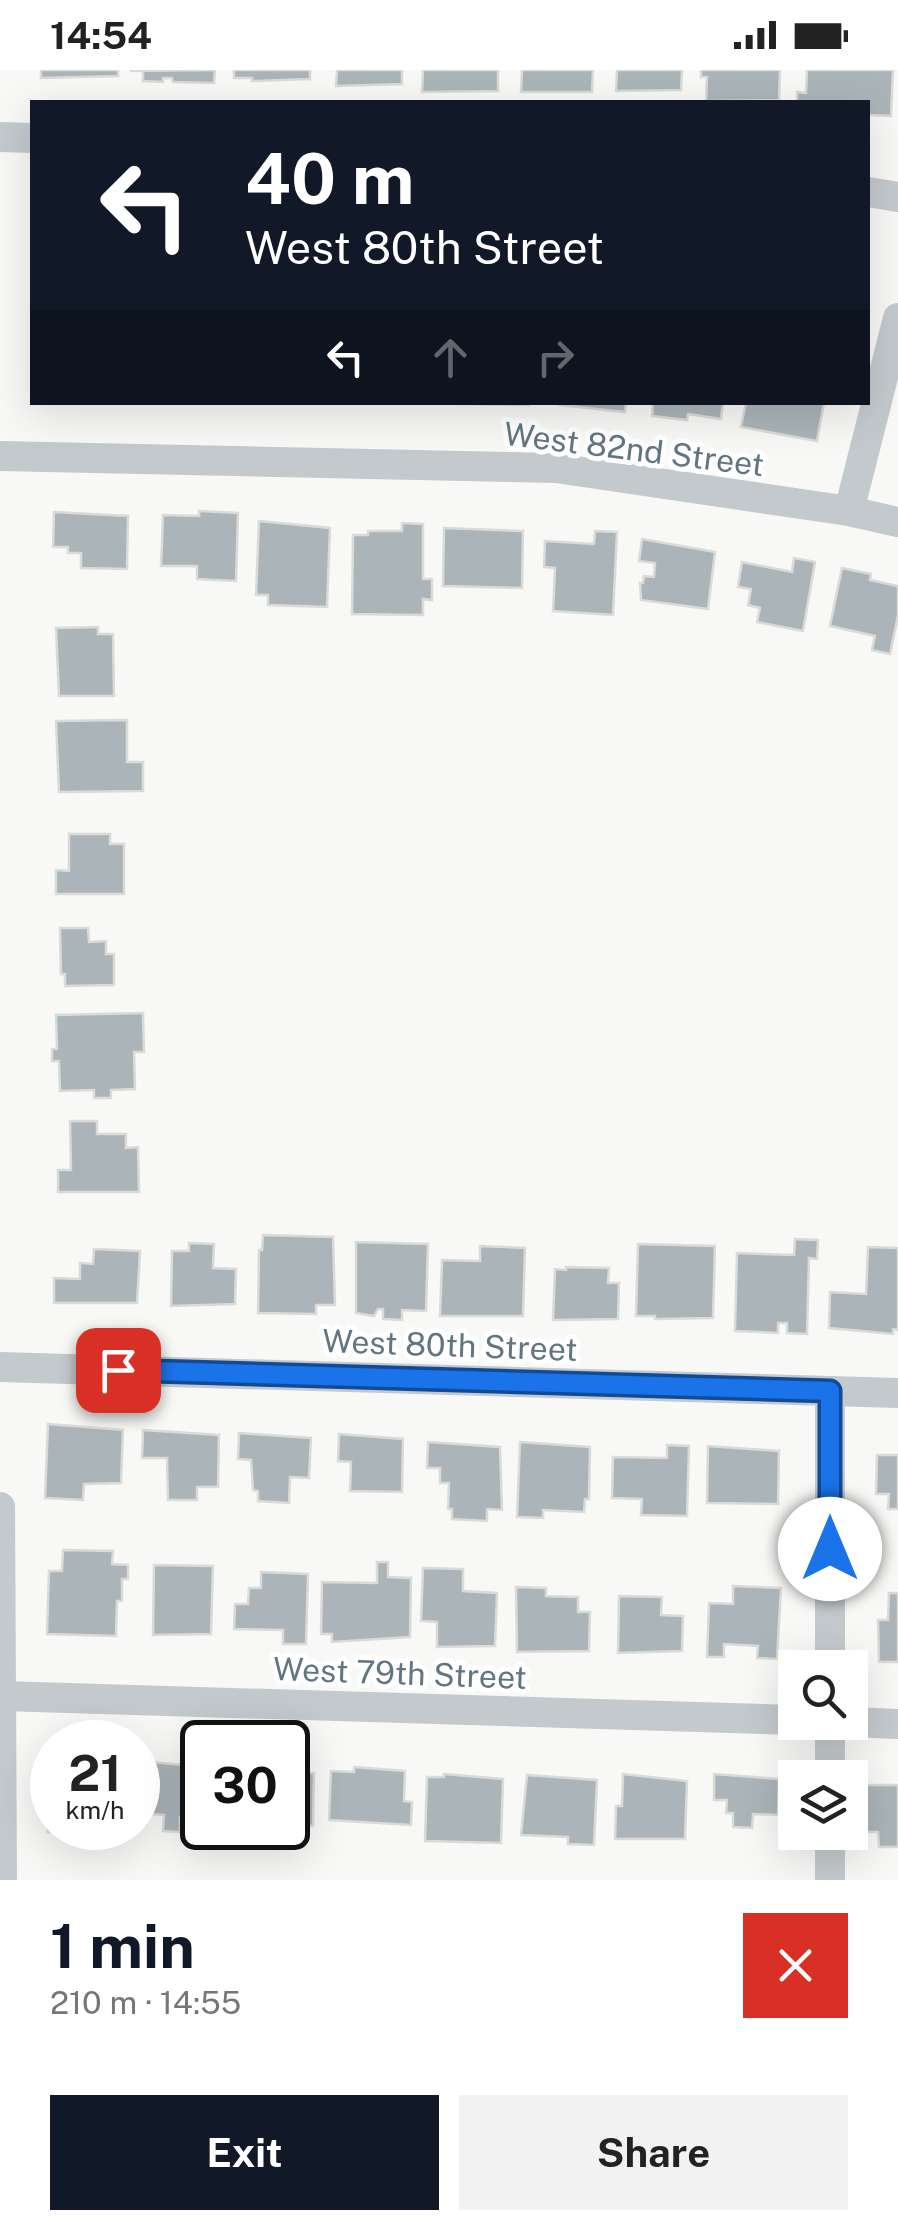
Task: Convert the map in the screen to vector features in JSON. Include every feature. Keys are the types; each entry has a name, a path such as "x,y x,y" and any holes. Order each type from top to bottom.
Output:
{"street":[{"path":"0,137 30,138"},
{"path":"870,192 898,197"},
{"path":"849,511 898,318"},
{"name":"West 82nd Street","path":"0,456 556,468 849,511 898,522"},
{"name":"West 80th Street","path":"0,1367 898,1393"},
{"path":"830,1391 830,1650"},
{"path":"0,1507 2,1880"},
{"name":"West 79th Street","path":"3,1696 778,1719"},
{"path":"868,1723 898,1724"},
{"path":"830,1850 830,1880"}],"building":[{"path":"41,70 118,70 118,76 41,78"},
{"path":"215,70 214,83 173,82 172,78 163,78 163,82 143,81 143,71 130,71"},
{"path":"234,70 310,70 310,79 252,81 234,78"},
{"path":"337,70 402,70 402,84 336,86"},
{"path":"423,70 498,70 498,91 422,92"},
{"path":"522,70 593,70 592,92 521,92"},
{"path":"617,70 682,70 681,90 616,91"},
{"path":"701,70 780,70 779,100 706,100 707,77 701,77"},
{"path":"807,70 893,70 891,116 870,115 870,100 797,100 797,92 806,93"},
{"path":"560,405 626,405 625,412"},
{"path":"653,405 723,405 721,419 688,414 687,420 652,416"},
{"path":"745,405 823,405 817,441 741,427"},
{"path":"199,511 238,513 236,581 197,579 197,566 161,566 163,515 199,516"},
{"path":"54,512 128,516 127,569 81,568 81,553 68,553 68,547 53,547"},
{"path":"259,521 330,528 327,607 268,605 268,595 256,595"},
{"path":"402,523 423,524 423,579 432,579 432,600 423,599 423,615 352,614 353,535 402,531"},
{"path":"444,528 523,531 522,588 443,586"},
{"path":"595,531 617,532 613,615 553,611 555,568 544,567 545,541 594,544"},
{"path":"642,539 715,552 708,609 641,600 640,583 644,576 654,577 655,563 639,561"},
{"path":"794,558 815,562 803,631 757,622 760,608 748,605 751,589 738,587 742,562 792,572"},
{"path":"842,568 871,574 870,580 898,586 898,616 890,654 872,650 875,636 830,626"},
{"path":"98,627 98,634 113,634 114,696 59,696 56,628"},
{"path":"127,720 127,762 143,762 143,791 59,792 56,721"},
{"path":"69,834 110,834 110,844 124,844 124,894 56,894 56,870 69,871"},
{"path":"60,928 88,928 89,942 106,941 106,954 114,954 114,985 65,986"},
{"path":"143,1013 144,1052 134,1052 135,1089 111,1090 111,1098 94,1098 94,1090 60,1091 59,1061 52,1061 52,1049 57,1049 56,1015"},
{"path":"70,1121 97,1121 97,1134 126,1134 126,1148 138,1147 139,1192 58,1192 58,1170 71,1170"},
{"path":"263,1235 333,1237 335,1305 316,1305 316,1314 258,1313 259,1250"},
{"path":"795,1239 818,1240 817,1259 809,1258 807,1334 787,1333 787,1323 778,1323 778,1333 735,1331 737,1253 794,1255"},
{"path":"356,1242 428,1244 426,1311 402,1310 402,1320 383,1319 383,1309 378,1309 374,1316 356,1313"},
{"path":"189,1243 214,1244 213,1268 236,1269 235,1304 171,1306 172,1251 189,1251"},
{"path":"638,1244 715,1246 713,1318 636,1316"},
{"path":"480,1246 525,1248 523,1316 440,1316 442,1260 480,1261"},
{"path":"868,1247 898,1248 898,1330 893,1329 893,1334 829,1328 830,1292 866,1294"},
{"path":"94,1249 140,1251 137,1303 54,1303 54,1278 80,1279 80,1263 93,1264"},
{"path":"609,1268 608,1283 619,1283 618,1319 553,1320 555,1269"},
{"path":"48,1424 123,1430 121,1483 84,1484 83,1500 45,1498"},
{"path":"143,1430 219,1435 218,1487 197,1487 197,1500 168,1500 167,1458 142,1458"},
{"path":"239,1433 311,1438 309,1478 290,1477 289,1503 258,1501 258,1491 253,1490 251,1460 238,1459"},
{"path":"339,1434 403,1439 402,1492 350,1491 351,1462 338,1461"},
{"path":"428,1442 500,1447 502,1510 487,1509 487,1521 452,1519 452,1509 448,1509 449,1483 440,1483 440,1468 427,1468"},
{"path":"520,1442 590,1447 589,1499 585,1499 584,1512 543,1510 543,1518 517,1517"},
{"path":"667,1445 689,1446 687,1516 641,1515 642,1499 612,1498 613,1457 667,1458"},
{"path":"708,1446 779,1451 778,1504 707,1503"},
{"path":"877,1455 898,1455 898,1509 888,1509 889,1494 876,1494"},
{"path":"63,1550 113,1551 112,1564 128,1565 128,1579 122,1579 122,1601 117,1601 116,1636 47,1634 49,1571 62,1571"},
{"path":"377,1562 388,1562 388,1577 411,1578 410,1637 332,1642 332,1634 321,1634 322,1582 377,1583"},
{"path":"154,1565 213,1566 211,1634 153,1635"},
{"path":"423,1568 463,1569 463,1591 497,1593 495,1646 437,1647 437,1622 421,1621"},
{"path":"261,1572 308,1574 306,1644 283,1644 283,1630 234,1629 235,1604 248,1604 249,1588 261,1588"},
{"path":"733,1586 781,1588 777,1659 757,1658 758,1646 724,1644 724,1657 707,1657 709,1603 733,1604"},
{"path":"516,1587 546,1588 546,1596 578,1597 578,1612 590,1612 589,1651 517,1652"},
{"path":"889,1593 898,1593 898,1662 879,1662 878,1620 888,1620"},
{"path":"619,1596 662,1597 661,1615 683,1616 682,1651 618,1653"},
{"path":"160,1763 180,1765 180,1832 163,1831 164,1815 160,1815"},
{"path":"354,1767 405,1771 404,1801 412,1802 411,1825 329,1820 331,1771 354,1772"},
{"path":"310,1773 314,1773 313,1826 310,1826"},
{"path":"444,1774 503,1779 501,1843 425,1841 427,1777"},
{"path":"623,1774 687,1781 685,1839 615,1839 616,1806 622,1806"},
{"path":"714,1774 778,1779 778,1815 753,1814 752,1828 733,1827 733,1813 726,1813 727,1800 714,1800"},
{"path":"527,1775 597,1780 594,1845 568,1844 568,1837 521,1835"},
{"path":"868,1785 898,1785 898,1847 879,1847 878,1832 868,1832"}],"route":[{"path":"118,1370 830,1391 830,1549"}]}
